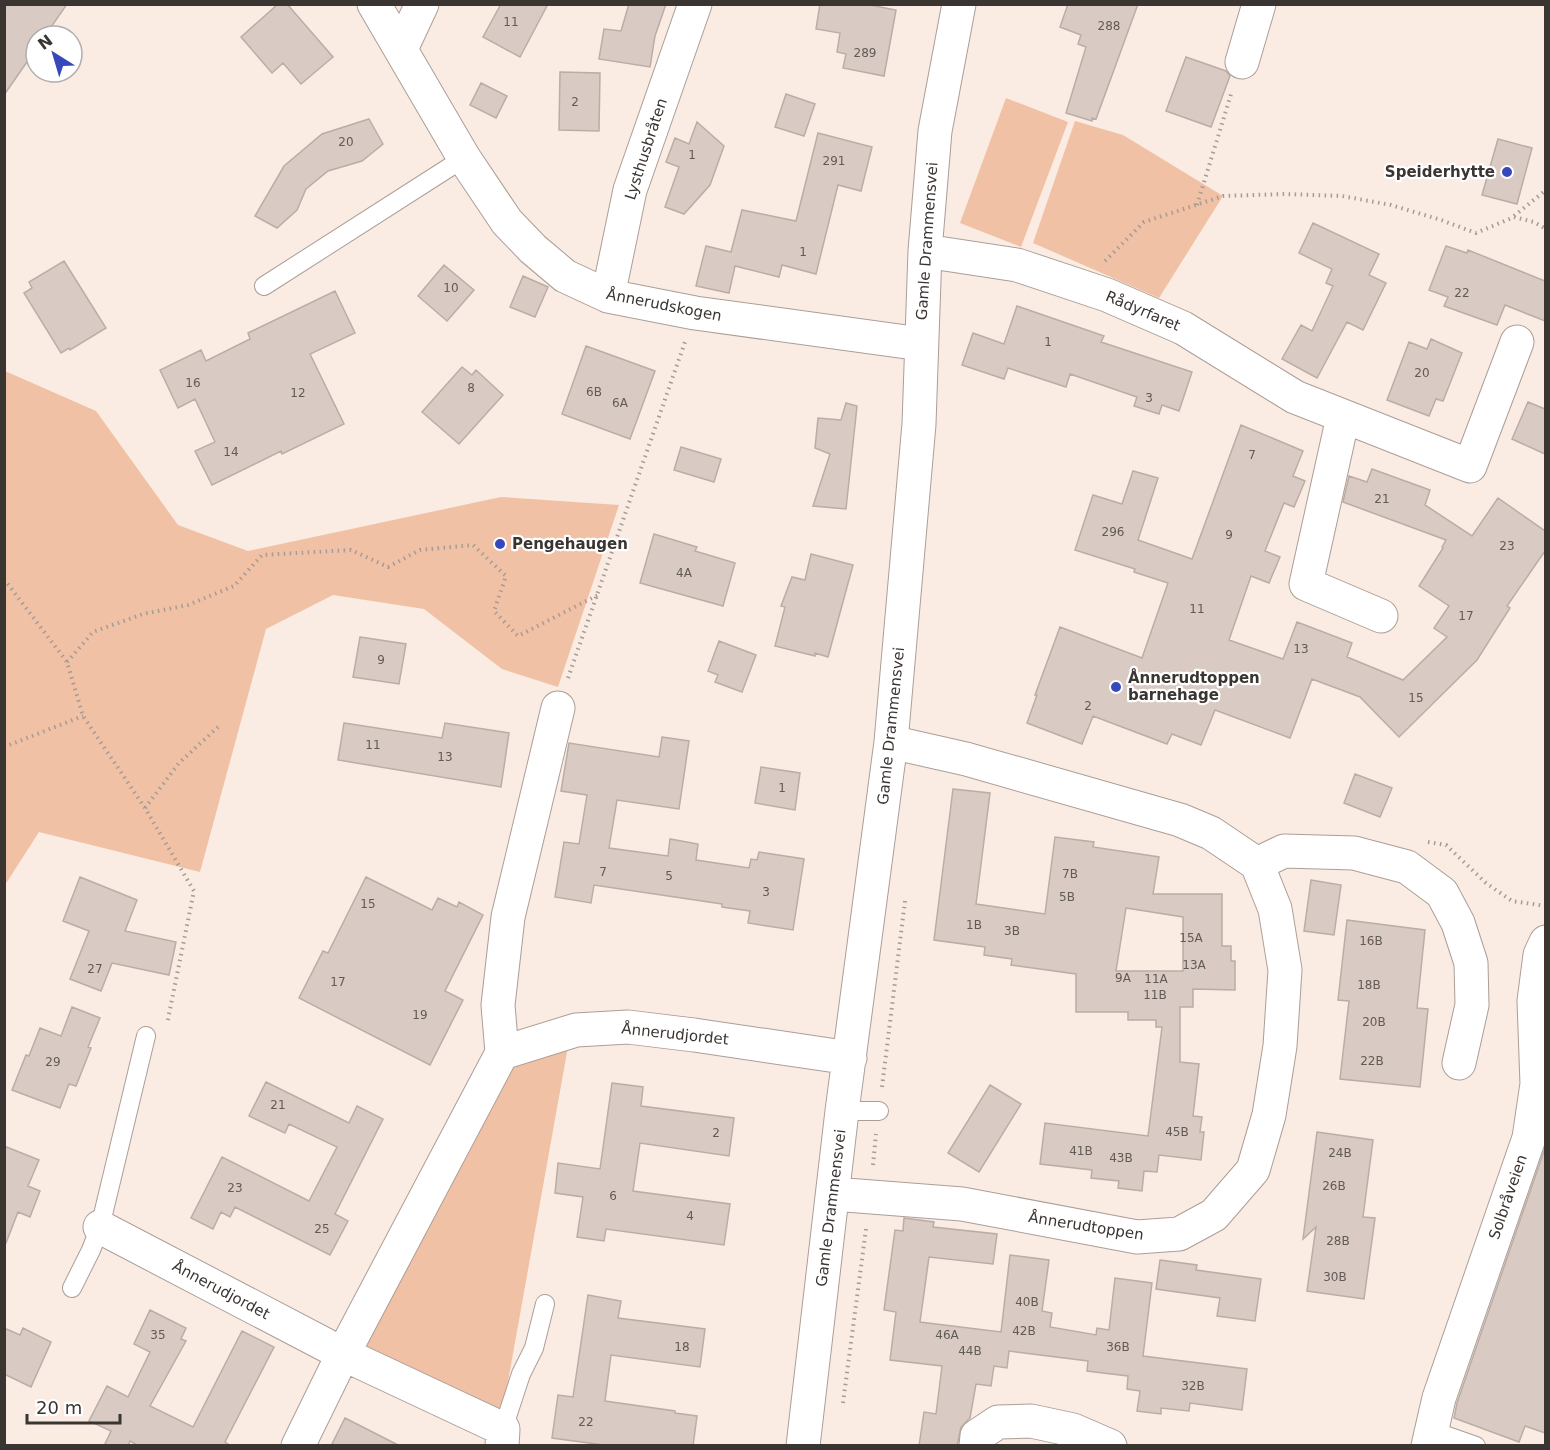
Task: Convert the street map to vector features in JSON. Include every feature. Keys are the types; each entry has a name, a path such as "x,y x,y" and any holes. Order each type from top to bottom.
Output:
{"street":[{"name":"Ånnerudskogen","path":"374,4 464,158 507,222 533,249 565,276 608,296 695,313 921,344"},
{"path":"401,49 422,4"},
{"name":"Lysthusbråten","path":"608,296 630,190 695,4"},
{"name":"Gamle Drammensvei","path":"802,1446 842,1111 891,742 919,424 924,251 935,131 959,4"},
{"path":"1242,62 1259,4"},
{"name":"Rådyrfaret","path":"924,251 1017,266 1086,288 1183,328 1295,397 1470,466 1517,342"},
{"path":"1343,417 1306,584 1381,616"},
{"path":"298,1446 343,1354 502,1053 498,1005 508,917 558,708"},
{"path":"891,742 966,759 1180,820 1211,833 1257,864 1284,851 1354,853 1407,867 1442,893 1458,923 1471,963 1472,1005 1459,1063"},
{"name":"Ånnerudtoppen","path":"833,1194 962,1204 1137,1237 1179,1234 1214,1215 1253,1170 1269,1115 1280,1046 1285,969 1275,909 1257,864"},
{"name":"Solbråveien","path":"1429,1438 1439,1398 1529,1138 1537,1084 1540,955 1545,942"},
{"name":"Ånnerudjordet","path":"502,1053 576,1030 628,1027 850,1058"},
{"name":"Ånnerudjordet","path":"99,1227 502,1437"},
{"path":"976,1446 977,1436 998,1422 1031,1421 1073,1430 1110,1446"}],"lane":[{"path":"264,286 464,158"},
{"path":"72,1288 91,1250 99,1227 146,1036"},
{"path":"842,1111 879,1112"},
{"path":"502,1437 521,1374 534,1348 545,1304"},
{"path":"1429,1438 1476,1446"}],"path":[{"path":"1197,205 1242,62"},
{"path":"1086,288 1096,270 1144,222 1223,196 1286,194 1342,196 1391,205 1476,233 1514,217 1545,190"},
{"path":"1514,217 1534,222 1545,229"},
{"path":"558,708 695,313"},
{"path":"66,662 93,632 143,614 188,605 234,585 262,555 351,550 388,567 420,550 473,545 506,576 494,611 518,636 598,595"},
{"path":"4,579 66,662 83,716 145,808 194,891 165,1034"},
{"path":"4,747 83,716"},
{"path":"145,808 179,764 218,727"},
{"path":"842,1410 905,900"}],"shaded area":[{"path":"1006,98 1068,122 1021,247 960,223"},
{"path":"1075,121 1123,135 1223,196 1159,298 1033,243"},
{"path":"5,371 96,411 178,525 248,551 501,497 619,505 558,687 502,669 424,609 333,595 266,629 200,872 39,832 5,885"},
{"path":"569,1041 502,1415 345,1343 490,1051"}],"building":[{"path":"4,4 67,4 53,24 24,24 24,66 4,95"},
{"path":"278,4 287,4 333,57 301,84 283,63 272,73 241,37"},
{"path":"501,4 548,4 520,57 483,37"},
{"path":"629,4 666,4 655,36 650,67 599,59 604,29 621,31"},
{"path":"820,4 865,4 896,10 884,76 843,68 846,54 837,52 840,33 816,29"},
{"path":"1068,4 1138,4 1096,119 1092,118 1092,121 1066,113 1086,47 1078,44 1081,35 1060,27"},
{"path":"1186,57 1226,71 1230,76 1211,127 1166,111"},
{"path":"560,72 600,73 599,131 559,130"},
{"path":"481,83 507,96 496,118 470,105"},
{"path":"786,94 815,104 804,136 775,127"},
{"path":"369,119 383,144 362,161 328,171 306,189 297,210 277,228 255,216 284,166 322,134"},
{"path":"697,122 724,146 710,185 684,214 665,207 679,167 666,162 675,138 689,144"},
{"path":"818,133 872,147 861,191 838,185 816,274 782,265 779,277 735,266 729,293 696,286 706,246 731,252 742,210 796,221"},
{"name":"Speiderhytte","path":"1498,139 1532,148 1517,204 1482,195"},
{"path":"1313,223 1379,254 1369,275 1386,283 1363,330 1347,322 1317,378 1282,359 1301,325 1312,331 1333,286 1326,283 1332,269 1299,253"},
{"path":"1446,246 1467,253 1468,250 1545,281 1545,321 1505,305 1497,325 1444,306 1448,297 1429,290"},
{"path":"64,261 106,328 61,353 24,293 32,288 29,282"},
{"path":"444,265 474,290 447,321 418,296"},
{"path":"523,276 548,287 535,317 510,307"},
{"path":"335,291 355,333 310,354 344,424 282,454 281,451 212,485 195,451 215,442 195,399 178,408 160,370 201,350 206,361 250,339 248,333"},
{"path":"1017,306 1104,336 1101,342 1192,372 1179,411 1162,405 1159,414 1134,406 1137,397 1070,374 1066,387 1008,368 1004,379 962,365 973,333 1004,344"},
{"path":"1431,339 1462,353 1443,401 1436,399 1429,416 1387,400 1409,342 1427,349"},
{"path":"586,346 655,371 630,439 562,414"},
{"path":"462,367 472,375 476,370 503,395 459,444 422,412"},
{"path":"1528,402 1545,409 1545,454 1512,439"},
{"path":"846,403 857,406 846,509 813,506 830,454 815,448 818,418 841,420"},
{"path":"1241,425 1303,451 1293,476 1305,481 1294,507 1284,503 1265,551 1280,557 1269,583 1251,576 1229,640 1283,659 1297,622 1352,643 1347,657 1403,680 1447,637 1434,628 1449,606 1419,586 1446,540 1343,502 1349,476 1367,482 1372,469 1430,490 1425,505 1472,536 1498,498 1545,531 1545,551 1507,606 1510,608 1477,660 1399,737 1360,697 1312,679 1290,738 1215,710 1201,745 1172,734 1167,744 1093,716 1082,744 1027,723 1060,627 1142,658 1168,583 1134,572 1135,569 1075,550 1093,495 1122,504 1133,471 1158,478 1138,540 1192,559"},
{"path":"681,447 721,459 714,482 674,470"},
{"path":"654,534 697,547 695,551 735,563 723,606 640,583"},
{"path":"811,554 853,565 828,657 775,646 785,607 781,606 792,577 805,580"},
{"path":"360,637 406,644 399,684 353,677"},
{"path":"719,641 756,655 742,692 715,682 718,675 708,671"},
{"path":"344,723 442,738 445,723 509,733 501,787 338,760"},
{"path":"662,737 689,741 679,809 617,800 609,848 668,856 670,839 698,844 696,860 749,868 751,859 757,860 759,852 804,859 793,930 748,923 750,911 722,907 722,904 594,885 591,903 555,897 564,842 579,844 587,795 561,791 569,743 659,757"},
{"path":"761,767 800,773 795,810 755,803"},
{"path":"1355,774 1392,788 1380,817 1344,803"},
{"path":"953,789 990,793 976,904 1045,914 1055,837 1094,842 1093,847 1159,857 1153,894 1222,894 1222,946 1231,946 1231,961 1235,961 1235,990 1193,989 1193,1007 1180,1007 1180,1062 1199,1064 1193,1116 1202,1117 1200,1132 1204,1132 1201,1160 1159,1155 1157,1172 1144,1171 1142,1191 1118,1188 1119,1181 1091,1178 1092,1170 1040,1164 1045,1123 1148,1136 1162,1027 1156,1027 1156,1020 1128,1020 1128,1012 1076,1012 1076,974 1011,965 1012,959 984,955 985,947 934,940","holes":["1126,908 1183,917 1183,971 1116,971"]},
{"path":"80,877 137,900 125,931 176,942 169,975 112,963 101,991 70,979 89,931 63,921"},
{"path":"366,877 432,910 438,898 457,907 459,902 483,915 445,991 463,1000 430,1065 299,998 323,951 328,953"},
{"path":"1311,880 1341,885 1334,935 1304,931"},
{"path":"1347,920 1425,930 1417,1008 1428,1009 1420,1087 1340,1079 1349,1001 1338,1000"},
{"path":"72,1007 100,1018 76,1086 69,1084 60,1108 12,1090 40,1028 61,1036"},
{"path":"266,1082 349,1123 357,1106 383,1119 335,1214 348,1221 330,1255 235,1207 230,1217 221,1212 213,1229 191,1218 222,1157 309,1201 337,1147 289,1124 285,1133 249,1116"},
{"path":"612,1083 643,1087 641,1106 734,1118 729,1156 640,1143 633,1191 730,1204 724,1245 606,1229 604,1241 577,1237 583,1197 555,1193 558,1163 600,1169"},
{"path":"990,1085 1021,1104 979,1172 948,1153"},
{"path":"1317,1132 1373,1140 1363,1217 1375,1218 1364,1299 1307,1291 1316,1227 1303,1239"},
{"path":"4,1146 39,1160 28,1186 40,1191 30,1217 18,1212 6,1243 4,1243"},
{"path":"1545,1148 1545,1433 1525,1426 1519,1442 1454,1418 1457,1403"},
{"path":"904,1218 934,1222 933,1227 997,1234 993,1264 929,1257 920,1322 1001,1332 1010,1255 1049,1260 1042,1311 1052,1313 1050,1327 1096,1335 1097,1328 1109,1330 1115,1278 1152,1283 1143,1356 1247,1369 1242,1410 1190,1403 1189,1411 1161,1408 1161,1414 1137,1411 1140,1391 1127,1389 1128,1376 1087,1371 1088,1361 1009,1351 1007,1368 994,1366 991,1386 976,1384 970,1418 961,1427 957,1446 919,1446 924,1412 936,1414 942,1366 890,1360 896,1312 884,1310 895,1230 903,1231"},
{"path":"1160,1260 1197,1265 1196,1270 1261,1279 1255,1321 1217,1316 1220,1298 1156,1289"},
{"path":"588,1295 621,1301 618,1318 705,1329 700,1367 611,1355 605,1401 697,1416 693,1446 611,1446 552,1438 558,1395 573,1397"},
{"path":"150,1310 186,1328 181,1339 186,1341 150,1406 193,1427 242,1331 274,1347 225,1442 231,1446 139,1446 130,1441 128,1446 104,1446 111,1431 89,1421 107,1386 128,1397 150,1352 134,1344"},
{"path":"4,1328 20,1335 23,1328 51,1342 31,1387 4,1374"},
{"path":"345,1418 400,1446 331,1446"}],"place":[{"name":"Speiderhytte","path":"1507,172"},
{"name":"Pengehaugen","path":"500,544"},
{"name":"Ånnerudtoppen barnehage","path":"1116,687"}]}
